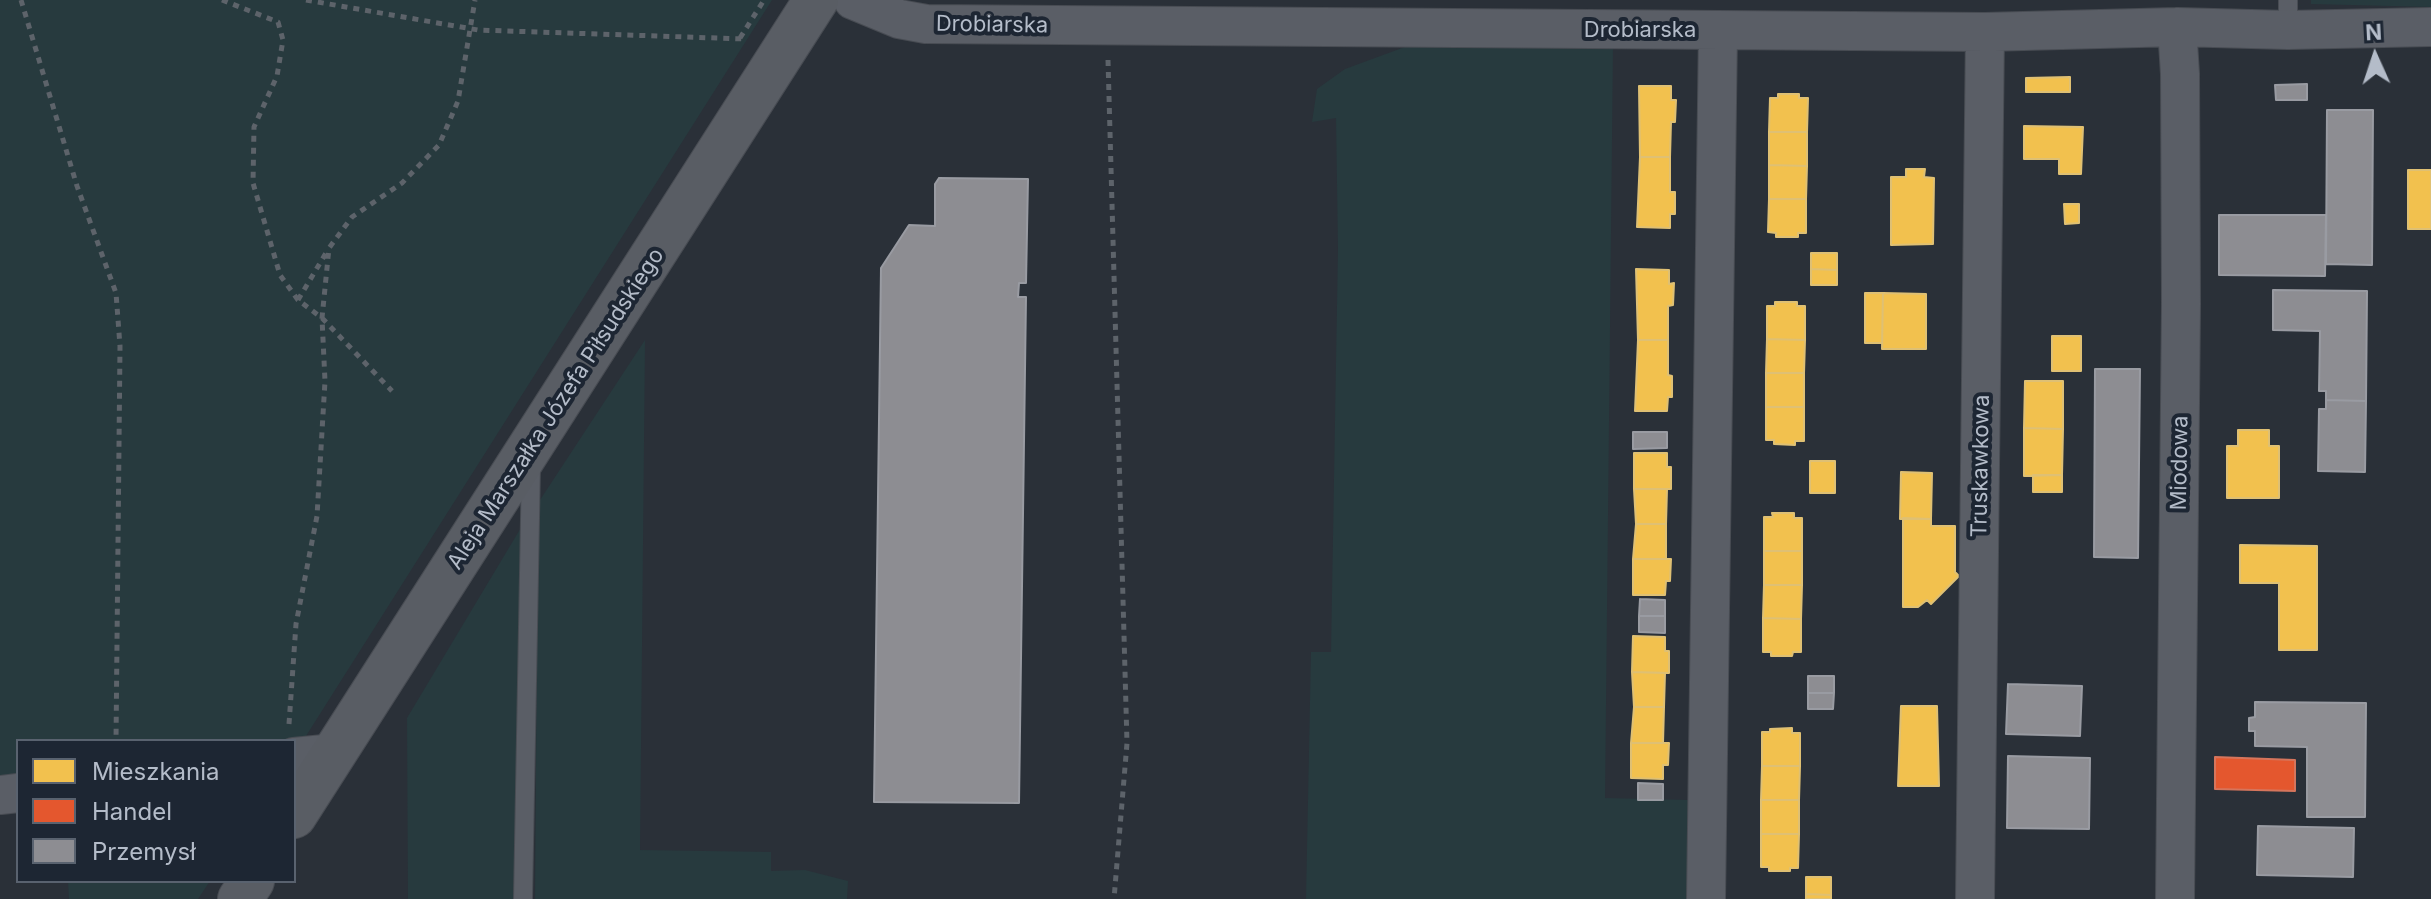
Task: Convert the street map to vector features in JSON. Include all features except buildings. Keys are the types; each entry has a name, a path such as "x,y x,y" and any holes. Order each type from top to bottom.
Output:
{"main road":[{"name":"Aleja Marszałka Józefa Piłsudskiego","path":"296,804 306,746 531,449 816,0"}],"street":[{"name":"Drobiarska","path":"853,0 899,19 926,24 1985,32 2177,27 2288,15 2431,27"},
{"name":"Miodowa","path":"2175,899 2181,304 2177,27"},
{"path":"1706,899 1718,31"},
{"name":"Truskawkowa","path":"1975,899 1985,32"}],"lane":[{"path":"523,899 531,449"}],"path":[{"path":"21,0 77,186 116,293 120,346 116,739"},
{"path":"222,0 278,22 283,40 277,76 254,127 253,183 280,275 298,300 322,318 392,391"},
{"path":"306,0 503,32 740,39 757,35"},
{"path":"337,0 342,6"},
{"path":"298,300 352,217 402,183 439,145 458,101 475,0"},
{"path":"740,39 764,0"},
{"path":"1107,27 1127,743 1114,899"},
{"path":"306,746 296,624 317,516 325,381 322,318 329,248"}],"green space":[{"path":"0,0 772,0 306,736 290,739 16,739 16,773 0,776"},
{"path":"2311,0 2431,0 2431,7 2311,4"},
{"path":"1424,40 1613,45 1605,798 1689,800 1688,899 1306,899 1311,652 1331,652 1338,248 1336,118 1312,122 1317,89 1345,69"},
{"path":"645,340 640,850 771,852 771,871 805,870 848,881 847,899 535,899 538,503"},
{"path":"522,526 517,899 408,899 407,718"},
{"path":"68,883 209,883 198,899 69,899"}]}
